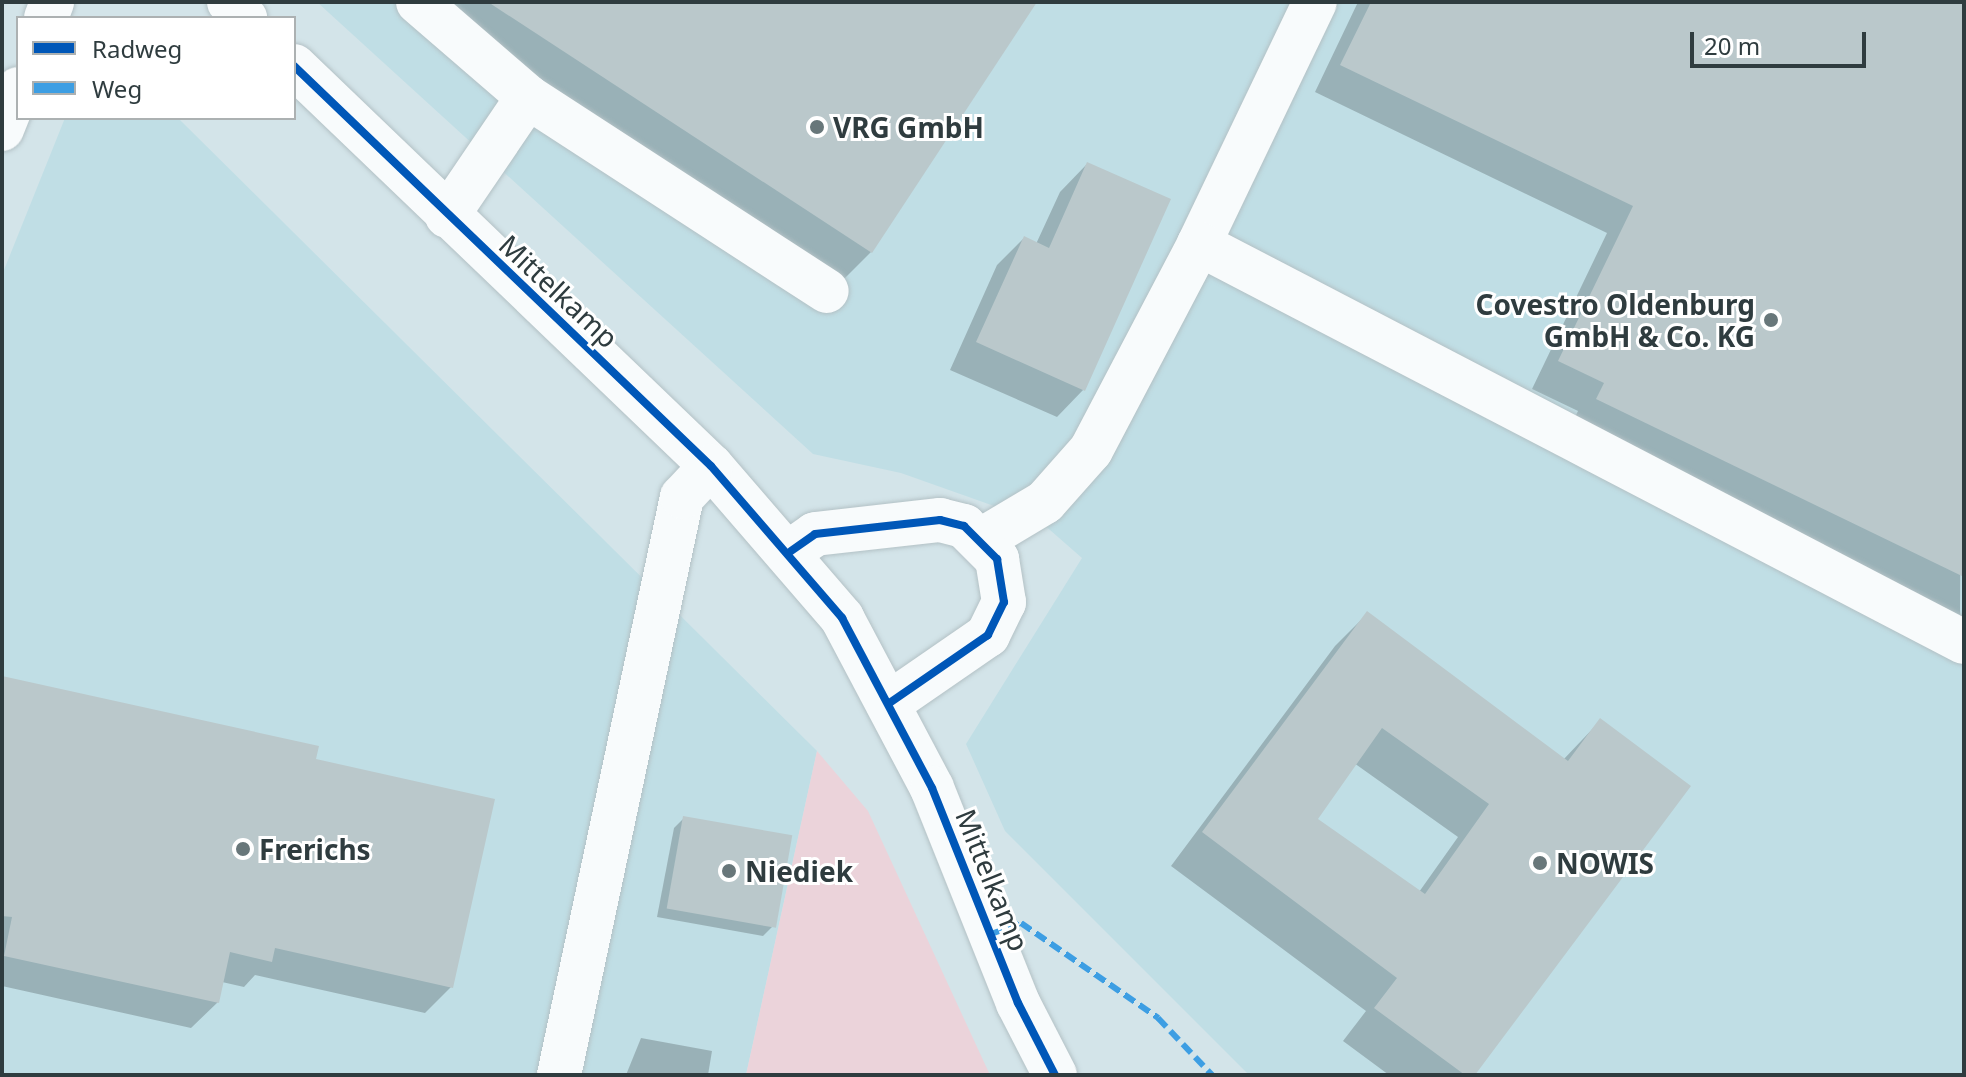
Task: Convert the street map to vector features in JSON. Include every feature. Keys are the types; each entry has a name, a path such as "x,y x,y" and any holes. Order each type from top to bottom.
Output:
{"street":[{"path":"418,2 528,97 827,291"},
{"path":"983,539 1045,502 1091,450 1199,244 1315,2"},
{"name":"Mittelkamp","path":"296,68 711,466 791,551 842,618 891,702 1055,1075"},
{"path":"2,129 16,94"},
{"path":"447,216 528,97"},
{"path":"1199,244 1964,642"},
{"path":"559,1075 682,497 711,466"},
{"path":"791,551 815,534 940,520 983,539 1004,580 999,620 970,651 891,702"}],"shaded area":[{"path":"317,2 1964,2 1964,1075 1249,1075 1005,831 966,744 1082,558 1042,523 901,473 813,454"},
{"path":"64,120 180,120 817,751 746,1075 2,1075 2,275"},
{"path":"817,751 868,811 990,1075 746,1075"}],"building":[{"name":"VRG GmbH","path":"488,2 1037,2 872,253"},
{"name":"Covestro Oldenburg GmbH & Co. KG","path":"1371,2 1964,2 1964,577 1596,399 1604,383 1558,361 1633,206 1340,65"},
{"path":"1087,162 1171,199 1085,391 976,342 1024,236 1049,248"},
{"name":"NOWIS","path":"1367,611 1568,761 1600,718 1691,786 1475,1075 1465,1075 1374,1008 1397,978 1202,832","holes":["1382,728 1489,804 1425,894 1318,819"]},
{"name":"Frerichs","path":"2,676 319,746 316,759 495,799 453,988 275,948 272,962 230,952 219,1003 4,956 12,917 2,916"},
{"name":"Niediek","path":"683,816 792,835 776,928 667,909"}],"marked path":[{"path":"991,934 1021,923 1158,1018 1212,1075"}],"cycle path":[{"path":"296,68 711,466 842,618 932,788 1018,1003 1055,1075"},
{"path":"791,551 815,534 940,520 964,526 997,559 1004,602 988,635 891,702"}],"place":[{"name":"VRG GmbH","path":"817,127"},
{"name":"Covestro Oldenburg GmbH & Co. KG","path":"1771,320"},
{"name":"Frerichs","path":"243,849"},
{"name":"NOWIS","path":"1540,863"},
{"name":"Niediek","path":"729,871"}]}
